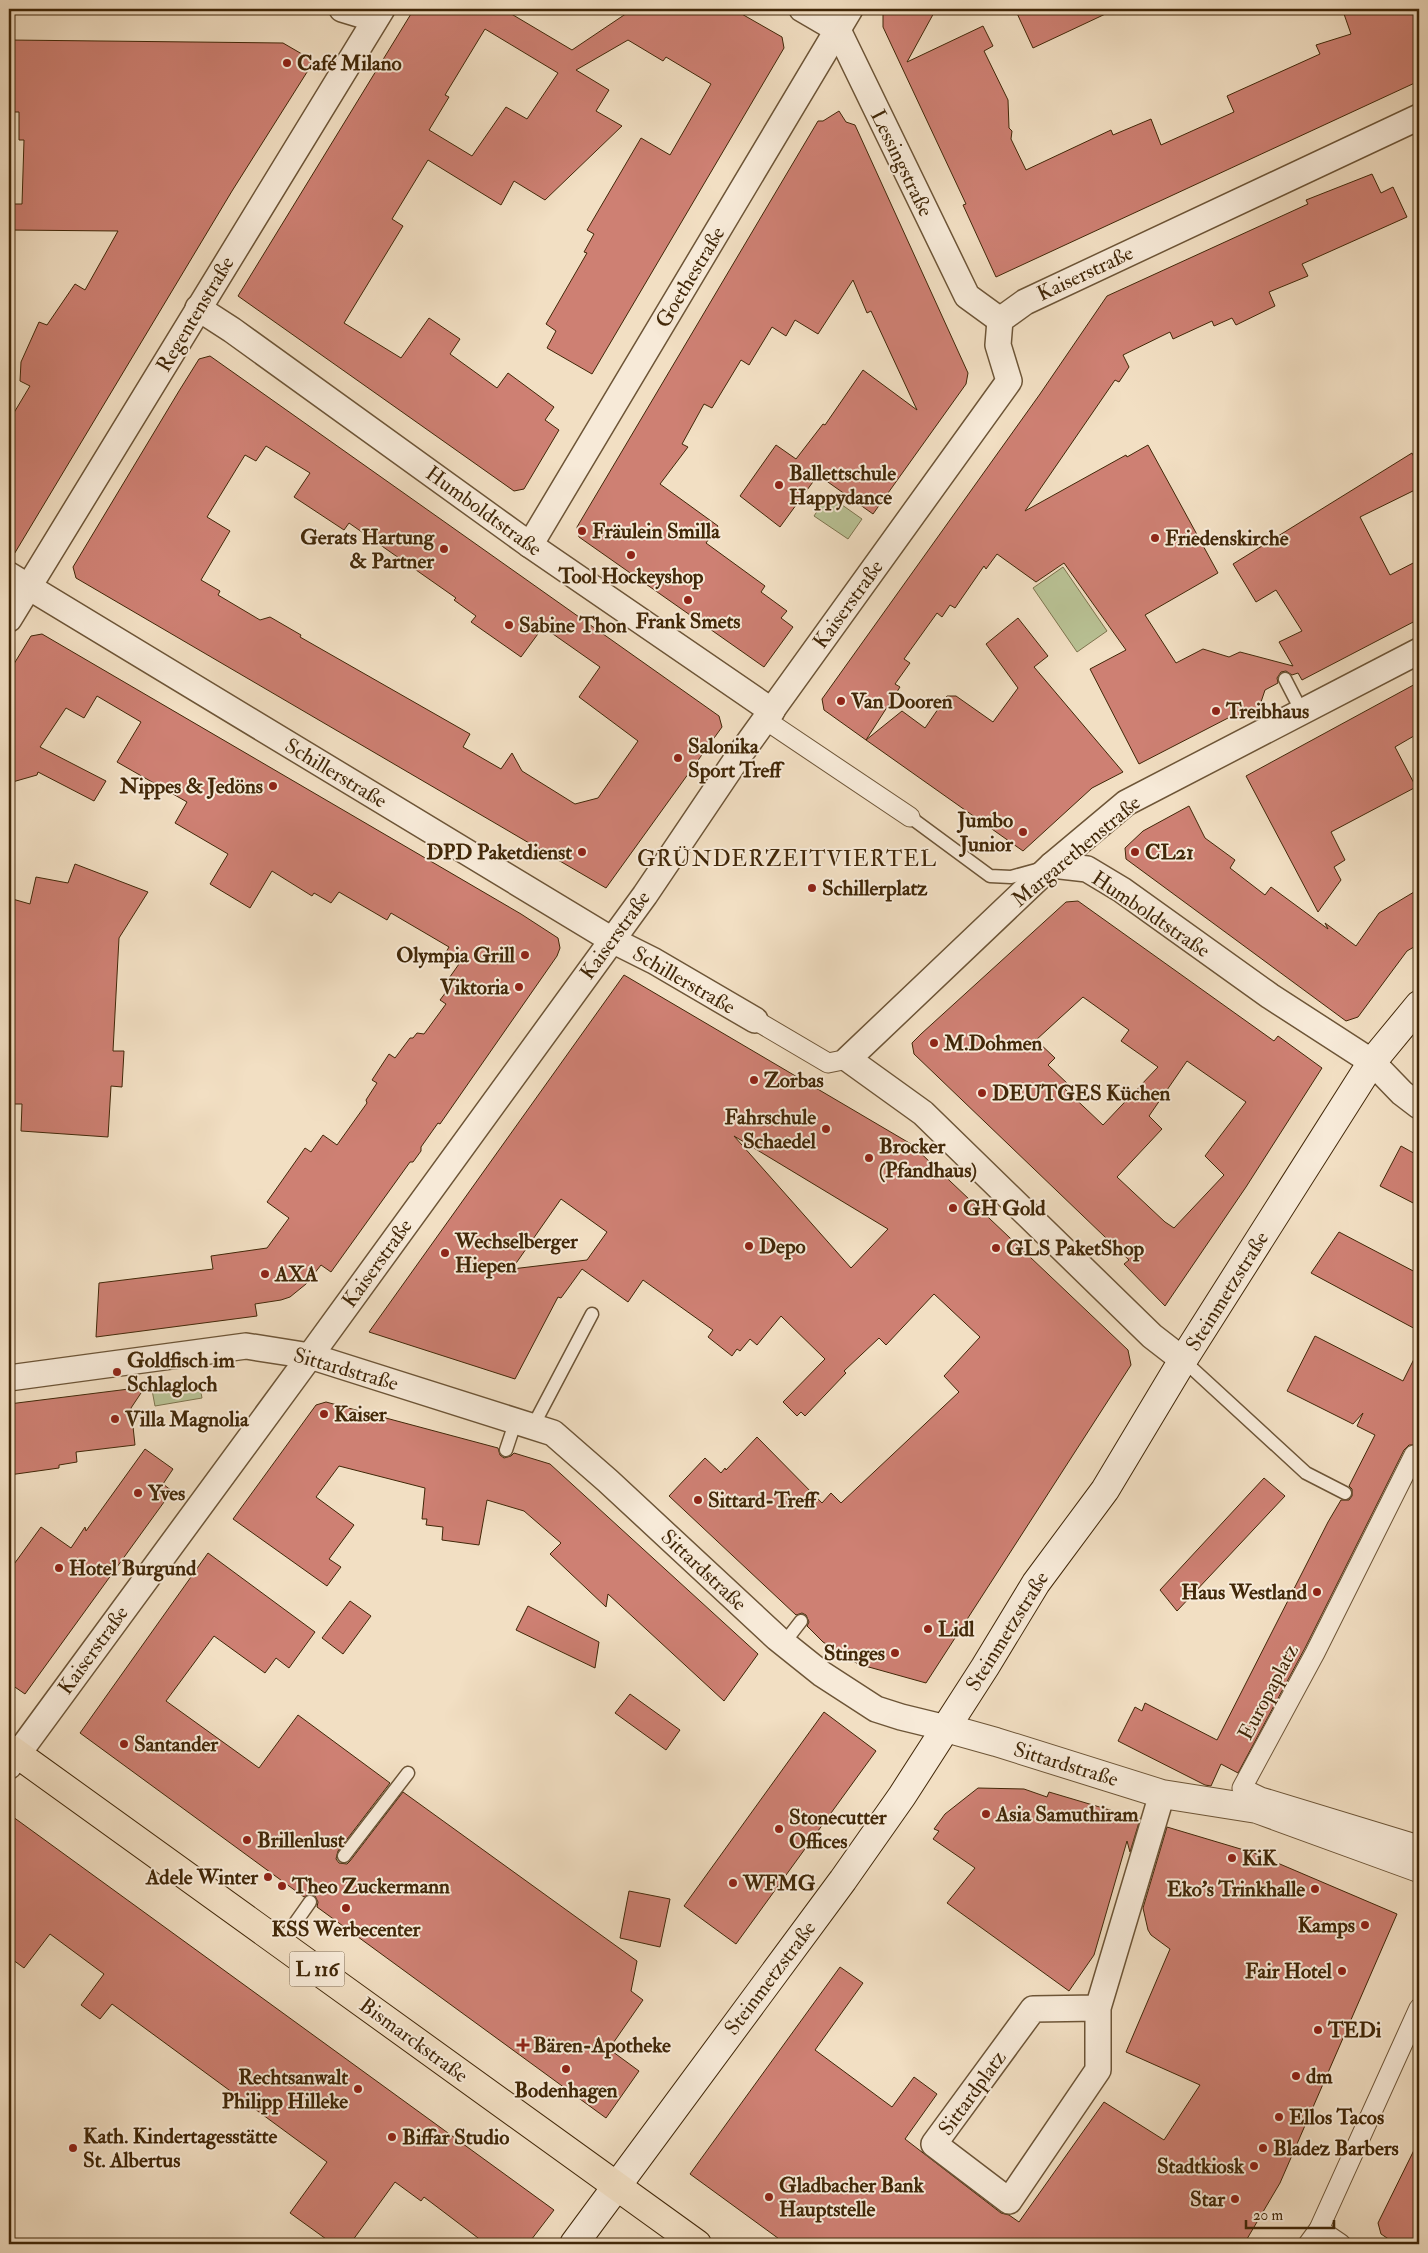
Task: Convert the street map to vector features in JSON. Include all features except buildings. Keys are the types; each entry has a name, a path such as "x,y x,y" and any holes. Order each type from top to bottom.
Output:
{"main road":[{"name":"Steinmetzstraße","path":"574,2244 843,1880 946,1728 1036,1583 1105,1490 1183,1360 1372,1062 1419,1005"},
{"name":"Sittardstraße","path":"946,1728 1162,1794 1257,1809 1419,1868"},
{"name":"Bismarckstraße","path":"12,1756 281,1943 696,2244"}],"street":[{"path":"342,9 378,14"},
{"path":"802,9 844,19"},
{"name":"Regentenstraße","path":"9,619 19,581 198,308 378,14"},
{"name":"Lessingstraße","path":"844,19 967,296 1000,320"},
{"name":"Goethestraße","path":"530,545 844,19"},
{"name":"Kaiserstraße","path":"12,1756 310,1356 612,940 768,715 1009,381 998,345 1000,320 1024,302 1419,117"},
{"name":"Humboldtstraße","path":"198,308 232,330 910,817"},
{"name":"Schillerstraße","path":"19,581 612,940 654,961 828,1063 848,1059"},
{"name":"Margarethenstraße","path":"848,1059 1052,865 1126,803 1419,651"},
{"name":"Humboldtstraße","path":"1052,865 1087,869 1122,890 1270,996 1372,1062 1402,1093 1419,1106"},
{"path":"848,1059 923,1113 1152,1336 1183,1360"},
{"name":"Sittardstraße","path":"9,1378 246,1346 310,1356 553,1433 784,1643 822,1674 876,1709 901,1718 946,1728"},
{"name":"Europaplatz","path":"1419,1458 1414,1456 1315,1653 1242,1788 1261,1797 1419,1845"},
{"name":"Sittardplatz","path":"1098,2008 1033,2009 934,2144 1009,2201 1098,2070 1098,2008 1162,1794"},
{"path":"1341,2244 1314,2237 1419,2008"}],"lane":[{"path":"1285,679 1302,712"},
{"name":"Humboldtstraße","path":"910,817 990,876 1024,875 1052,865"},
{"path":"506,1450 525,1423 592,1314"},
{"path":"1183,1360 1306,1473 1345,1494"},
{"path":"784,1643 801,1621"},
{"path":"344,1856 408,1773"},
{"path":"281,1943 310,1902"}],"green space":[{"path":"828,495 862,519 848,539 814,516"},
{"path":"1063,567 1107,631 1077,652 1033,588"},
{"path":"199,1382 202,1398 155,1406 152,1390"}],"place":[{"name":"Café Milano","path":"287,63"},
{"name":"Ballettschule Happydance","path":"779,485"},
{"name":"Fräulein Smilla","path":"582,531"},
{"name":"Friedenskirche","path":"1155,538"},
{"name":"Gerats Hartung & Partner","path":"444,549"},
{"name":"Tool Hockeyshop","path":"631,555"},
{"name":"Frank Smets","path":"688,600"},
{"name":"Sabine Thon","path":"509,625"},
{"name":"Van Dooren","path":"841,701"},
{"name":"Treibhaus","path":"1216,711"},
{"name":"Salonika Sport Treff","path":"678,758"},
{"name":"Nippes & Jedöns","path":"273,786"},
{"name":"Jumbo Junior","path":"1023,832"},
{"name":"DPD Paketdienst","path":"582,852"},
{"name":"CL21","path":"1135,852"},
{"name":"Schillerplatz","path":"812,888"},
{"name":"Olympia Grill","path":"525,955"},
{"name":"Viktoria","path":"519,987"},
{"name":"M.Dohmen","path":"934,1043"},
{"name":"Zorbas","path":"754,1080"},
{"name":"DEUTGES Küchen","path":"982,1093"},
{"name":"Fahrschule Schaedel","path":"826,1129"},
{"name":"Brocker (Pfandhaus)","path":"869,1158"},
{"name":"GH Gold","path":"953,1208"},
{"name":"Depo","path":"749,1246"},
{"name":"GLS PaketShop","path":"996,1248"},
{"name":"Wechselberger Hiepen","path":"445,1253"},
{"name":"AXA","path":"265,1274"},
{"name":"Goldfisch im Schlagloch","path":"117,1372"},
{"name":"Kaiser","path":"324,1414"},
{"name":"Villa Magnolia","path":"115,1419"},
{"name":"Yves","path":"138,1493"},
{"name":"Sittard-Treff","path":"698,1500"},
{"name":"Hotel Burgund","path":"59,1568"},
{"name":"Haus Westland","path":"1317,1592"},
{"name":"Lidl","path":"928,1629"},
{"name":"Stinges","path":"895,1653"},
{"name":"Santander","path":"124,1744"},
{"name":"Asia Samuthiram","path":"986,1814"},
{"name":"Stonecutter Offices","path":"779,1829"},
{"name":"Brillenlust","path":"247,1840"},
{"name":"KiK","path":"1232,1858"},
{"name":"Adele Winter","path":"268,1877"},
{"name":"WFMG","path":"733,1883"},
{"name":"Theo Zuckermann","path":"282,1886"},
{"name":"Eko's Trinkhalle","path":"1315,1889"},
{"name":"KSS Werbecenter","path":"346,1908"},
{"name":"Kamps","path":"1365,1925"},
{"name":"Fair Hotel","path":"1342,1971"},
{"name":"TEDi","path":"1318,2030"},
{"name":"Bären-Apotheke","path":"523,2045"},
{"name":"Bodenhagen","path":"566,2069"},
{"name":"dm","path":"1296,2076"},
{"name":"Rechtsanwalt Philipp Hilleke","path":"358,2089"},
{"name":"Ellos Tacos","path":"1279,2117"},
{"name":"Biffar Studio","path":"392,2137"},
{"name":"Kath. Kindertagesstätte St. Albertus","path":"73,2148"},
{"name":"Bladez Barbers","path":"1263,2148"},
{"name":"Stadtkiosk","path":"1254,2166"},
{"name":"Gladbacher Bank Hauptstelle","path":"769,2197"},
{"name":"Star","path":"1235,2199"}],"district":[{"name":"GRÜNDERZEITVIERTEL","path":"787,858"}]}
